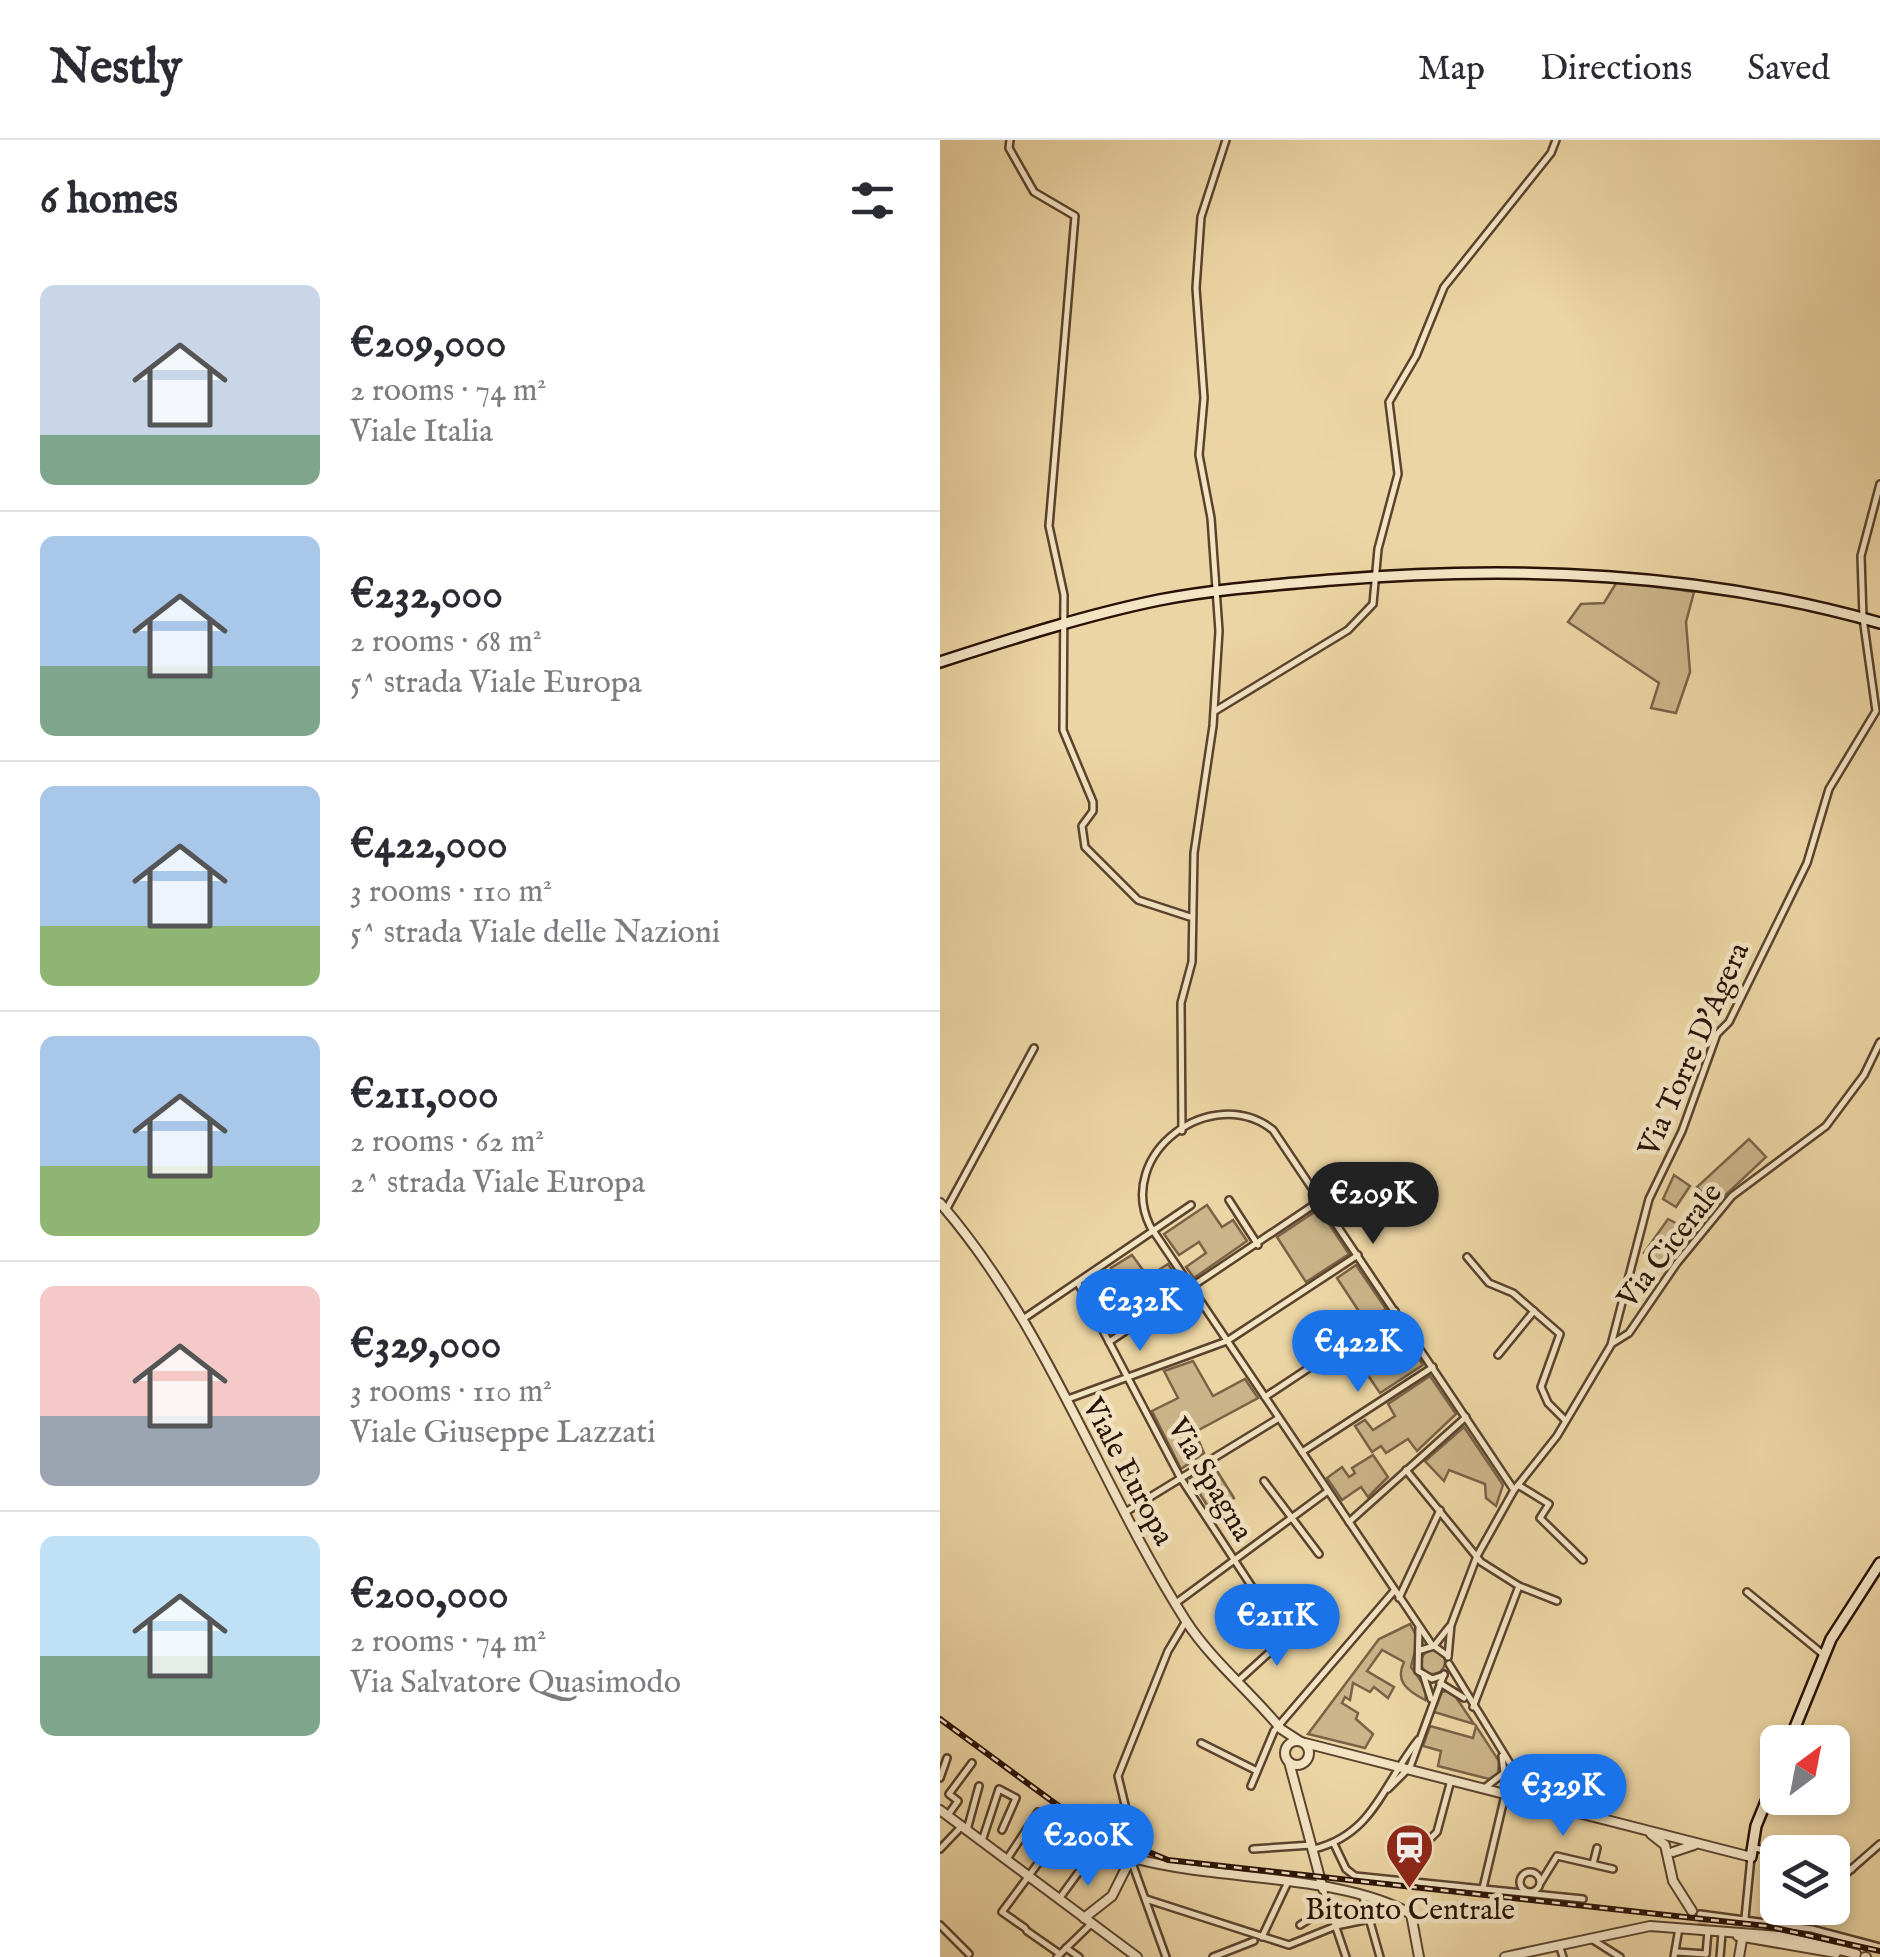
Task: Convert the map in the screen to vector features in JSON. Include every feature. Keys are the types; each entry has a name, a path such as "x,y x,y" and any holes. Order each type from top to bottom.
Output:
{"main road":[{"path":"940,662 1157,600 1376,576 1482,570 1585,573 1777,599 1880,623"},
{"path":"1797,1725 1824,1655 1851,1603 1880,1563"},
{"path":"1751,1852 1763,1815"}],"street":[{"path":"1010,140 1010,148 1034,192 1074,216 1050,526 1064,594 1063,730 1093,802 1093,811 1082,826 1085,848 1138,900 1191,917"},
{"path":"1182,1131 1182,1003 1192,962 1194,852 1214,712 1218,591 1199,456 1204,398 1196,288 1201,217 1226,140"},
{"path":"1214,712 1364,618 1373,604 1398,474 1390,402 1416,356 1444,287 1551,153 1556,140"},
{"name":"Via Torre D'Agera","path":"1451,1625 1476,1556 1516,1487 1557,1436 1611,1345 1649,1199 1682,1130 1718,1034 1729,1022 1808,863 1829,789 1876,711 1863,618 1861,556 1880,484"},
{"name":"Via Cicerale","path":"1611,1345 1629,1333 1677,1263 1732,1196 1826,1126 1864,1075 1880,1042"},
{"path":"943,1206 1034,1048"},
{"path":"1483,1888 1514,1770 1471,1705 1449,1660 1433,1646 1394,1591 1153,1232 1141,1206 1144,1170 1161,1146 1182,1131 1225,1112 1258,1120 1278,1135 1516,1487 1549,1504 1540,1518 1583,1560"},
{"path":"1229,1200 1258,1245"},
{"path":"1109,1342 1321,1200"},
{"path":"1023,1319 1192,1204"},
{"name":"Viale Europa","path":"943,1206 980,1251 1023,1319 1124,1514 1186,1621 1280,1728 1302,1742"},
{"path":"1065,1400 1227,1341 1358,1255"},
{"path":"1467,1257 1489,1283 1506,1289 1561,1338 1540,1388 1564,1419"},
{"name":"Via Spagna","path":"1078,1283 1180,1477 1254,1590"},
{"path":"1265,1397 1395,1311"},
{"path":"1498,1356 1534,1311"},
{"path":"1302,1452 1432,1367"},
{"path":"1349,1522 1466,1416"},
{"path":"1124,1514 1279,1418"},
{"path":"1406,1470 1476,1556 1519,1586 1557,1602"},
{"path":"1264,1481 1319,1554"},
{"path":"1176,1604 1328,1491"},
{"path":"1399,1598 1440,1510"},
{"path":"1471,1705 1519,1586"},
{"path":"1252,1786 1280,1728 1394,1591"},
{"path":"1748,1592 1824,1655"},
{"path":"1134,1842 1118,1788 1121,1763 1180,1625 1186,1621"},
{"path":"1418,1625 1421,1650 1416,1666 1431,1689 1431,1702"},
{"path":"1421,1650 1433,1646 1451,1625"},
{"path":"1385,1791 1410,1767 1449,1660 1451,1625"},
{"path":"1238,1681 1293,1631"},
{"path":"1425,1677 1444,1674"},
{"path":"1425,1677 1471,1705"},
{"path":"1280,1728 1323,1889 1346,1957"},
{"path":"1253,1849 1334,1844 1362,1824 1418,1740"},
{"path":"1284,1752 1290,1742 1302,1742 1703,1844 1760,1852"},
{"path":"1302,1742 1307,1760"},
{"path":"1201,1743 1257,1771"},
{"path":"1297,1782 1307,1760 1325,1747"},
{"path":"1502,1753 1509,1792"},
{"path":"940,1778 946,1758"},
{"path":"1288,1762 1307,1760"},
{"path":"972,1763 948,1794 958,1801 944,1813 1137,1957"},
{"path":"1487,1786 1504,1773"},
{"path":"1406,1881 1411,1858 1440,1827 1452,1778"},
{"path":"940,1849 965,1828 979,1786"},
{"path":"982,1841 1000,1789 1016,1798 1002,1830"},
{"path":"1006,1860 1038,1812"},
{"path":"1631,1824 1664,1842 1673,1881 1696,1913 1760,1920"},
{"path":"1670,1863 1675,1837"},
{"path":"1670,1863 1675,1837"},
{"path":"1334,1844 1346,1869 1355,1876 1583,1899"},
{"path":"1673,1852 1681,1845 1703,1844"},
{"path":"1852,1869 1880,1844"},
{"path":"1593,1864 1597,1848"},
{"path":"1745,1918 1751,1852"},
{"path":"1046,1854 1002,1912 1059,1956 1114,1894 1131,1860"},
{"path":"1529,1893 1554,1857 1612,1869"},
{"path":"1059,1898 1089,1858"},
{"path":"1131,1860 1193,1873 1363,1895 1391,1911 1408,1913 1419,1957"},
{"path":"1131,1860 1166,1957"},
{"path":"1529,1893 1520,1887 1523,1874 1536,1874 1540,1882"},
{"path":"1262,1937 1288,1884"},
{"path":"1363,1895 1380,1957"},
{"path":"1146,1899 1289,1945 1336,1926 1391,1911"},
{"path":"1300,1925 1329,1906"},
{"path":"940,1925 970,1954"},
{"path":"1787,1925 1880,1948"},
{"path":"1505,1957 1650,1926 1810,1945 1859,1956"},
{"path":"1679,1928 1675,1954 1706,1956 1708,1932"},
{"path":"1739,1957 1745,1932 1781,1936 1832,1950"},
{"path":"1720,1957 1722,1933"},
{"path":"1591,1939 1620,1957"},
{"path":"1213,1957 1254,1941"},
{"path":"1559,1946 1562,1957"},
{"path":"1066,1948 1078,1957"}],"shaded area":[{"path":"1618,580 1694,592 1686,622 1690,672 1676,713 1651,708 1659,683 1568,622 1581,604 1604,603"},
{"path":"1749,1139 1766,1157 1714,1206 1697,1187"},
{"path":"1674,1175 1690,1186 1676,1207 1663,1199"},
{"path":"1207,1205 1222,1227 1233,1220 1247,1241 1194,1278 1186,1267 1206,1253 1199,1242 1179,1255 1164,1234"},
{"path":"1319,1209 1349,1254 1306,1282 1277,1237"},
{"path":"1668,1219 1687,1229 1662,1264 1644,1253"},
{"path":"1132,1255 1148,1277 1168,1264 1182,1285 1151,1306 1136,1284 1099,1306 1093,1295 1118,1281 1111,1268"},
{"path":"1356,1265 1386,1309 1366,1322 1337,1278"},
{"path":"1400,1331 1423,1365 1380,1393 1350,1349 1373,1333 1381,1344"},
{"path":"1193,1361 1213,1396 1245,1379 1258,1398 1195,1432 1204,1453 1181,1469 1152,1411 1178,1398 1164,1371"},
{"path":"1430,1376 1456,1414 1417,1451 1408,1439 1386,1453 1381,1446 1372,1452 1355,1426 1365,1420 1373,1430 1395,1416 1388,1404"},
{"path":"1464,1427 1503,1485 1496,1506 1486,1498 1485,1484 1449,1470 1444,1481 1425,1461"},
{"path":"1373,1455 1388,1477 1368,1497 1361,1487 1342,1500 1327,1478 1342,1467 1349,1477 1355,1473 1352,1468"},
{"path":"1212,1463 1234,1498 1212,1513 1190,1478"},
{"path":"1410,1624 1418,1639 1411,1667 1427,1690 1425,1700 1404,1684 1404,1662 1382,1650 1367,1671 1394,1687 1388,1698 1374,1687 1370,1692 1353,1683 1350,1700 1345,1697 1342,1703 1358,1713 1356,1719 1373,1734 1365,1748 1308,1734 1379,1639"},
{"path":"1433,1650 1442,1653 1442,1671 1433,1674 1424,1671 1421,1662 1424,1653"},
{"path":"1451,1690 1474,1724 1434,1712 1442,1692"},
{"path":"1430,1726 1473,1738 1476,1726 1499,1761 1498,1774 1489,1779 1438,1766 1441,1751 1423,1746"}],"tunnel":[{"path":"1692,1911 1709,1929"}],"railway":[{"path":"940,1719 1086,1826 1168,1860 1766,1926 1880,1951"}],"place":[{"name":"Bitonto Centrale","path":"1410,1890"}]}
